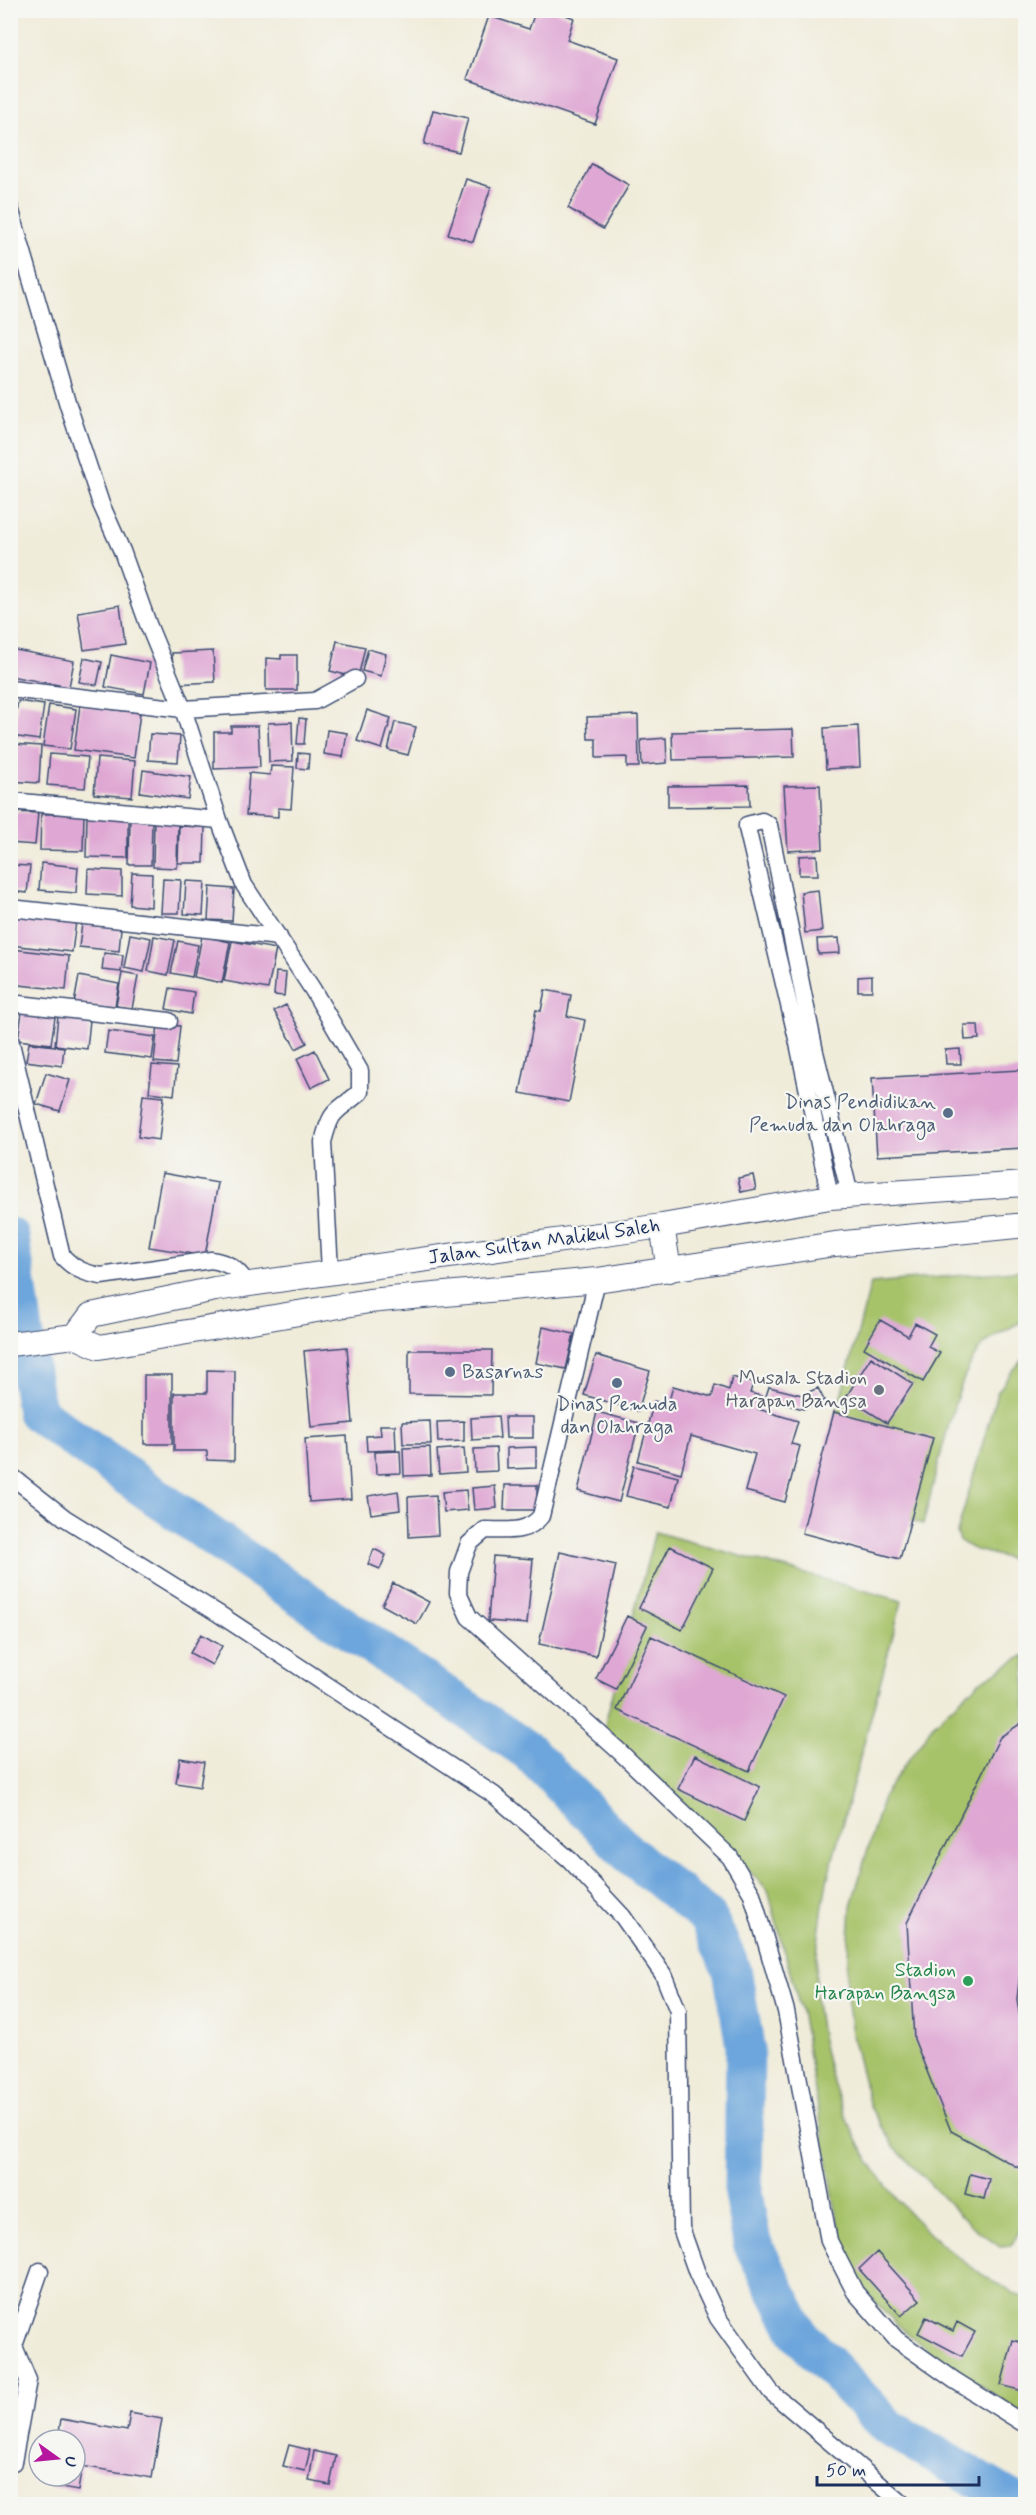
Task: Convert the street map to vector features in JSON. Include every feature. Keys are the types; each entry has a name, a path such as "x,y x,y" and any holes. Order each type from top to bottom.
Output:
{"main road":[{"name":"Jalan Sultan Malikul Saleh","path":"68,1337 91,1315 248,1284 662,1226 840,1196 1026,1184"},
{"name":"Jalan Sultan Malikul Saleh","path":"10,1344 68,1337 99,1347 369,1301 597,1280 835,1244 1026,1225"},
{"path":"662,1226 669,1270"}],"street":[{"path":"10,208 47,336 101,504 122,551 148,624 183,709 219,820 244,885 279,937 360,1071 360,1092 338,1107 328,1122 323,1142 330,1271"},
{"path":"10,689 183,709 315,701 356,679"},
{"path":"10,801 219,820"},
{"path":"762,821 769,825 813,1041 840,1196 798,1043 747,828 747,825 762,821"},
{"path":"10,908 279,937"},
{"path":"10,1003 168,1021"},
{"path":"10,1040 62,1256 73,1267 86,1274 101,1276 211,1260 225,1262 235,1267 248,1284"},
{"path":"597,1280 541,1516 535,1524 523,1530 484,1530 469,1544 459,1572 458,1593 469,1617 619,1751 730,1857 752,1894 786,2010 829,2241 855,2292 896,2338 954,2380 1026,2425"},
{"path":"10,1475 65,1518 219,1614 494,1795 570,1860 623,1917 663,1974 678,2011 681,2228 697,2273 718,2318 771,2392 903,2505"},
{"path":"10,2463 13,2462 28,2380 14,2346 40,2271"}],"green space":[{"path":"1025,1270 1025,1320 989,1341 979,1350 970,1364 954,1407 923,1524 816,1490 871,1283"},
{"path":"1025,1358 1025,1563 973,1549 960,1541 957,1533 997,1393 1013,1370"},
{"path":"655,1532 902,1601 827,1881 817,1960 817,2008 825,2056 839,2101 859,2143 883,2181 912,2216 945,2247 983,2275 1025,2299 1026,2406 1023,2414 932,2354 898,2325 866,2292 840,2234 802,2016 768,1890 675,1795 604,1728"},
{"path":"1025,1655 1026,2219 1011,2246 1000,2247 968,2223 894,2147 870,2107 853,2040 846,1990 851,1906 884,1794 934,1724 979,1682"}],"building":[{"path":"536,10 552,10 574,18 567,40 618,58 595,124 467,79 489,16 529,29"},
{"path":"433,110 468,118 459,152 424,144"},
{"path":"592,164 629,185 603,229 568,208"},
{"path":"466,179 491,187 473,242 448,234"},
{"path":"120,605 125,644 84,650 78,612"},
{"path":"337,641 365,647 358,678 330,671"},
{"path":"10,649 74,661 69,687 10,676"},
{"path":"368,649 386,654 381,676 362,671"},
{"path":"213,651 215,682 174,684 172,653"},
{"path":"111,655 150,663 144,694 105,687"},
{"path":"281,655 297,655 297,690 266,690 266,658 281,659"},
{"path":"84,658 102,662 97,685 79,682"},
{"path":"18,701 44,705 39,740 12,736"},
{"path":"49,705 76,709 70,749 43,746"},
{"path":"80,705 140,713 134,758 74,750"},
{"path":"367,710 391,718 382,749 357,741"},
{"path":"638,715 639,767 627,767 627,757 596,758 596,739 588,739 587,717"},
{"path":"299,718 306,719 304,744 297,744"},
{"path":"292,722 293,761 269,762 268,723"},
{"path":"395,722 416,727 408,755 388,750"},
{"path":"231,726 258,726 260,767 214,769 214,732 231,732"},
{"path":"858,726 860,767 826,769 824,728"},
{"path":"793,729 794,757 673,760 672,732"},
{"path":"327,730 347,733 343,757 324,754"},
{"path":"150,734 180,736 178,762 148,760"},
{"path":"666,738 667,763 642,765 641,740"},
{"path":"12,744 41,746 39,783 10,781"},
{"path":"298,753 309,754 308,769 297,768"},
{"path":"50,754 88,757 85,788 47,785"},
{"path":"97,758 135,761 132,797 94,794"},
{"path":"271,766 294,767 291,809 278,808 278,817 246,815 249,773 270,775"},
{"path":"143,770 191,777 188,799 140,792"},
{"path":"749,785 750,806 668,807 668,786"},
{"path":"820,785 823,849 788,851 784,786"},
{"path":"10,812 38,813 35,845 10,843"},
{"path":"41,814 84,814 83,851 40,850"},
{"path":"87,816 128,817 128,858 86,857"},
{"path":"130,819 152,820 151,865 129,865"},
{"path":"154,819 178,820 177,868 153,867"},
{"path":"179,826 205,827 204,863 178,863"},
{"path":"817,855 818,875 799,875 799,856"},
{"path":"41,863 78,867 76,893 39,890"},
{"path":"10,865 30,866 27,893 10,891"},
{"path":"88,869 122,871 122,896 87,894"},
{"path":"132,873 152,874 151,907 130,905"},
{"path":"163,879 181,880 179,913 161,913"},
{"path":"186,881 205,882 203,915 184,914"},
{"path":"210,887 234,889 232,921 208,920"},
{"path":"818,890 822,931 805,933 801,892"},
{"path":"10,914 76,922 72,952 10,945"},
{"path":"82,924 121,928 119,951 79,947"},
{"path":"130,934 151,938 144,972 124,968"},
{"path":"154,936 175,940 168,975 148,971"},
{"path":"202,936 230,942 222,983 194,977"},
{"path":"839,938 840,953 818,954 817,939"},
{"path":"178,941 198,945 192,977 171,973"},
{"path":"232,941 276,949 268,989 224,981"},
{"path":"13,949 69,956 66,990 10,984"},
{"path":"104,953 123,955 121,972 102,970"},
{"path":"276,972 286,973 284,996 274,995"},
{"path":"122,973 138,976 132,1009 116,1006"},
{"path":"79,976 119,984 114,1011 74,1004"},
{"path":"872,976 872,991 858,991 858,977"},
{"path":"170,988 194,992 191,1014 166,1009"},
{"path":"545,990 571,995 567,1016 585,1020 569,1102 520,1093 536,1010 541,1011"},
{"path":"286,1005 307,1043 296,1049 274,1011"},
{"path":"22,1012 55,1017 51,1044 18,1040"},
{"path":"58,1016 90,1020 87,1049 55,1045"},
{"path":"158,1024 180,1026 176,1064 154,1062"},
{"path":"964,1025 978,1025 979,1039 965,1040"},
{"path":"108,1031 155,1037 152,1059 105,1053"},
{"path":"29,1043 64,1047 62,1066 26,1061"},
{"path":"960,1049 961,1064 946,1064 945,1050"},
{"path":"315,1050 329,1079 311,1088 297,1059"},
{"path":"152,1065 177,1067 174,1095 149,1092"},
{"name":"Dinas Pendidikan Pemuda dan Olahraga","path":"1020,1070 1024,1148 877,1156 872,1078"},
{"path":"46,1073 70,1080 60,1111 36,1104"},
{"path":"143,1095 164,1097 159,1140 138,1137"},
{"path":"162,1173 218,1183 205,1256 149,1247"},
{"path":"753,1175 756,1189 741,1192 738,1178"},
{"path":"880,1320 908,1336 915,1323 935,1334 928,1347 940,1353 923,1382 864,1348"},
{"path":"543,1327 574,1334 566,1369 536,1363"},
{"path":"347,1347 353,1423 311,1427 304,1351"},
{"name":"Basarnas","path":"409,1350 492,1350 491,1395 409,1394"},
{"name":"Dinas Pemuda dan Olahraga","path":"596,1355 650,1371 638,1411 584,1395"},
{"name":"Musala Stadion Harapan Bangsa","path":"871,1357 913,1384 887,1423 846,1397"},
{"path":"207,1370 235,1371 234,1461 207,1460 207,1451 174,1451 174,1393 207,1393"},
{"path":"144,1375 172,1375 172,1444 144,1444"},
{"path":"732,1377 753,1383 750,1393 761,1396 758,1409 798,1421 791,1444 800,1446 785,1502 745,1491 755,1454 691,1436 681,1473 638,1461 654,1401 668,1405 673,1386 712,1397 715,1385 729,1390"},
{"path":"769,1387 802,1395 818,1388 824,1400 803,1409 765,1399"},
{"path":"597,1412 639,1423 619,1502 578,1491"},
{"path":"834,1412 933,1438 900,1559 802,1533"},
{"path":"498,1416 500,1438 472,1440 471,1418"},
{"path":"505,1417 533,1417 533,1438 506,1438"},
{"path":"430,1421 431,1444 403,1444 402,1422"},
{"path":"464,1421 464,1441 438,1442 437,1422"},
{"path":"380,1425 395,1425 396,1450 367,1451 366,1436 381,1435"},
{"path":"347,1436 351,1499 309,1502 305,1439"},
{"path":"430,1447 431,1475 404,1476 403,1448"},
{"path":"536,1447 536,1468 507,1469 507,1448"},
{"path":"464,1448 466,1472 439,1474 437,1450"},
{"path":"496,1448 497,1471 475,1472 474,1449"},
{"path":"400,1451 401,1473 376,1474 375,1452"},
{"path":"634,1466 678,1477 671,1507 626,1496"},
{"path":"505,1485 537,1485 537,1510 504,1510"},
{"path":"495,1486 497,1508 474,1510 472,1488"},
{"path":"466,1490 468,1510 444,1512 442,1492"},
{"path":"398,1491 400,1510 371,1514 368,1496"},
{"path":"436,1495 438,1535 409,1537 408,1497"},
{"path":"670,1546 713,1568 682,1630 639,1608"},
{"path":"374,1549 386,1555 380,1569 368,1564"},
{"path":"560,1552 616,1565 596,1656 539,1644"},
{"path":"493,1556 533,1559 527,1624 488,1621"},
{"path":"393,1583 429,1602 417,1624 382,1605"},
{"path":"627,1616 647,1626 616,1689 596,1679"},
{"path":"201,1634 222,1646 212,1665 190,1653"},
{"path":"651,1636 784,1697 749,1771 617,1710"},
{"name":"Stadion Harapan Bangsa","path":"1026,1720 1026,1920 1017,1999 1026,2058 1026,2172 951,2131 914,2039 907,1923 1000,1737"},
{"path":"695,1755 760,1787 744,1821 678,1789"},
{"path":"180,1758 204,1762 200,1787 176,1783"},
{"path":"970,2174 989,2179 984,2199 965,2194"},
{"path":"877,2252 920,2300 901,2316 859,2269"},
{"path":"926,2317 953,2331 957,2322 975,2332 962,2356 918,2333"},
{"path":"1013,2340 1026,2344 1026,2392 1001,2385"},
{"path":"130,2413 162,2419 152,2478 87,2467 87,2428 60,2428 61,2419 127,2431"},
{"path":"289,2445 310,2450 305,2471 283,2466"},
{"path":"314,2451 336,2456 330,2485 309,2481"},
{"path":"61,2488 78,2488 78,2491"}],"waterway":[{"path":"10,1237 36,1412 227,1547 528,1751 628,1853 708,1918 732,1970 745,2046 743,2194 752,2243 799,2334 888,2427 1019,2504"}],"place":[{"name":"Dinas Pendidikan Pemuda dan Olahraga","path":"948,1113"},
{"name":"Basarnas","path":"450,1372"},
{"name":"Dinas Pemuda dan Olahraga","path":"617,1383"},
{"name":"Musala Stadion Harapan Bangsa","path":"879,1390"},
{"name":"Stadion Harapan Bangsa","path":"968,1981"}]}
